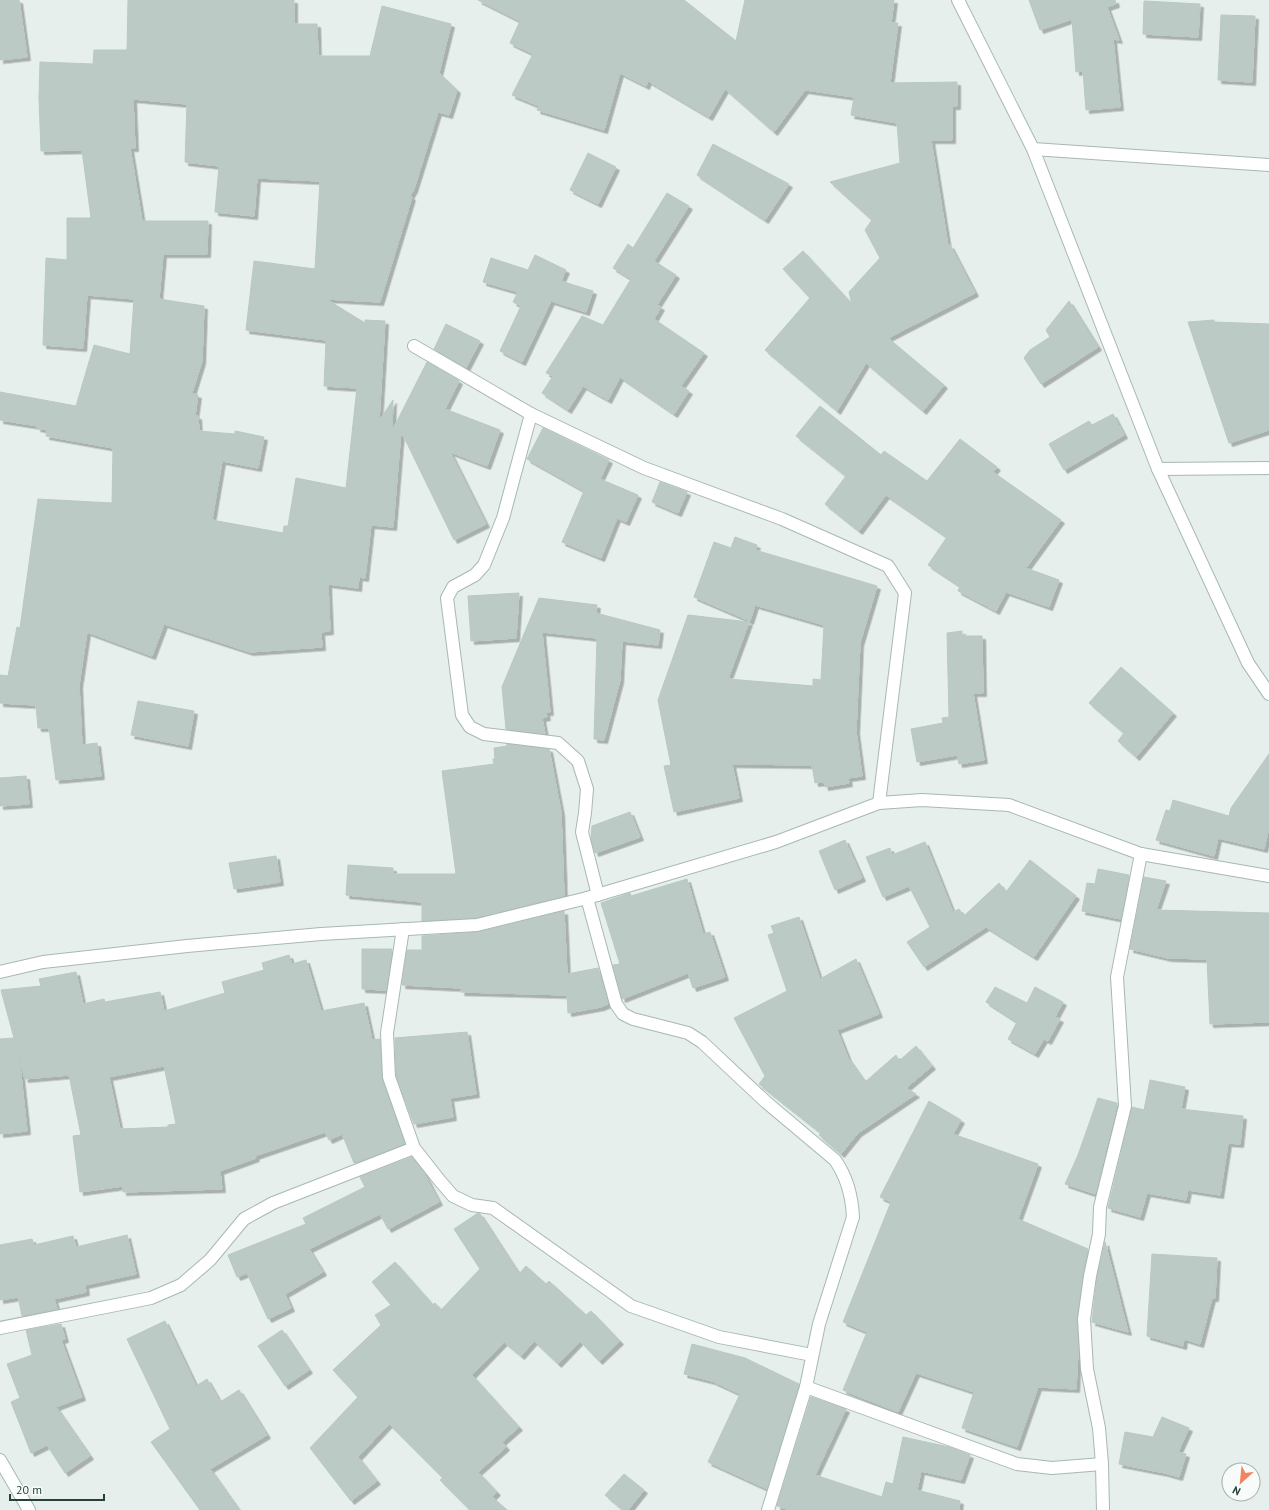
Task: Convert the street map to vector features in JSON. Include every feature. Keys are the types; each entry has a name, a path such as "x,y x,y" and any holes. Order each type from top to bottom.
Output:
{"street":[{"path":"958,0 1033,149 1158,469 1248,663 1269,694"},
{"path":"1033,149 1269,165"},
{"path":"414,346 531,414 644,468 782,519 888,566 905,593 879,803"},
{"path":"531,414 503,518 484,565 475,575 453,588 447,598 462,715 470,727 484,734 558,743 578,761 587,789 582,832 592,896 616,1004 623,1014 633,1019 688,1033 702,1042 766,1102 835,1160 843,1171 852,1202 853,1217 819,1324 806,1387 768,1510"},
{"path":"1158,469 1269,468"},
{"path":"0,972 43,962 187,946 321,934 477,925 592,896 776,842 879,803 922,800 1009,806 1141,854 1269,876"},
{"path":"1103,1510 1102,1464 1099,1428 1087,1369 1084,1319 1090,1276 1099,1234 1100,1207 1125,1106 1117,977 1141,854"},
{"path":"403,929 388,1033 389,1077 414,1148 453,1196 472,1205 493,1208 632,1306 719,1337 812,1354"},
{"path":"0,1328 151,1298 181,1285 210,1260 244,1219 273,1203 414,1148"},
{"path":"806,1387 1017,1464 1052,1468 1102,1464"},
{"path":"0,1460 29,1510"}],"building":[{"path":"0,0 19,0 27,57 0,60"},
{"path":"128,0 294,0 294,24 317,24 318,56 370,56 382,6 451,24 439,73 457,90 449,115 438,112 414,189 410,196 412,197 380,302 326,299 365,323 365,320 385,321 379,421 393,400 392,431 427,362 459,381 445,409 500,430 487,466 450,452 486,524 454,540 401,431 393,527 371,525 365,578 359,577 358,588 328,584 330,631 321,632 322,647 250,652 164,624 152,656 87,632 79,685 82,745 97,743 101,776 56,780 49,728 38,728 36,705 0,703 0,675 8,676 17,627 20,628 38,499 112,503 113,448 46,436 47,430 37,428 38,426 0,420 0,392 76,406 94,345 130,354 134,299 87,295 83,348 43,345 46,258 67,260 67,218 91,218 82,150 41,151 39,98 40,62 93,64 94,50 127,50","holes":["133,99 187,104 185,162 219,166 215,212 254,216 257,178 320,181 315,269 254,261 246,330 326,340 324,386 357,388 346,488 296,478 288,526 284,526 283,533 212,520 222,461 258,468 264,437 235,431 235,434 199,431 198,416 195,416 198,395 192,393 202,361 204,306 159,299 163,254 207,254 208,221 142,221 130,148 135,148"]},
{"path":"478,0 684,0 736,41 745,0 894,0 891,23 898,23 890,83 957,82 957,106 952,106 952,140 931,140 948,246 950,245 975,293 888,338 944,385 923,411 866,363 837,411 765,350 810,298 783,269 803,251 852,304 849,292 880,258 865,230 872,220 830,182 900,163 897,123 851,115 854,97 805,90 774,132 725,89 709,117 648,81 646,86 620,73 604,130 537,110 539,106 512,95 533,54 510,43 520,21"},
{"path":"1029,0 1115,0 1116,4 1107,7 1119,40 1113,39 1120,107 1086,110 1083,71 1076,72 1072,19 1040,30"},
{"path":"1144,1 1200,4 1198,37 1143,34"},
{"path":"1221,15 1255,16 1252,82 1218,80"},
{"path":"713,144 789,184 765,220 697,175"},
{"path":"588,153 616,167 598,204 570,190"},
{"path":"667,193 689,206 654,261 676,275 657,305 661,307 654,319 704,353 681,386 689,391 674,414 620,377 608,400 583,386 568,410 542,393 553,376 546,373 582,316 603,325 631,279 613,268 628,244 633,248"},
{"path":"535,255 566,270 561,281 593,291 586,312 551,301 522,362 500,351 521,306 513,302 518,292 483,282 491,258 528,270"},
{"path":"1069,301 1098,347 1041,384 1024,358 1030,350 1050,337 1046,330"},
{"path":"1214,320 1214,322 1269,324 1269,430 1229,443 1188,322"},
{"path":"446,324 480,341 466,368 434,349"},
{"path":"820,406 881,455 884,451 927,481 960,439 997,467 993,472 1061,520 1026,568 1059,580 1049,607 1006,592 996,611 958,591 960,586 928,565 947,537 886,495 859,531 825,504 846,476 796,436"},
{"path":"1113,414 1124,435 1064,470 1049,444 1089,421 1092,425"},
{"path":"543,428 609,460 600,479 638,495 626,522 617,518 601,558 562,542 584,491 527,459"},
{"path":"660,482 687,492 678,513 652,502"},
{"path":"735,537 757,545 755,550 877,586 860,643 856,731 862,776 848,778 849,783 825,787 824,782 815,783 812,765 732,764 739,798 674,812 664,766 671,765 658,700 688,615 749,622 728,679 813,686 813,679 821,680 824,625 755,605 750,621 694,597 714,542 731,548"},
{"path":"519,593 516,638 471,641 468,596"},
{"path":"539,598 597,605 596,613 660,630 658,645 622,641 620,680 604,740 594,739 597,638 542,632 550,712 546,712 547,717 542,718 545,734 506,729 502,687"},
{"path":"962,631 962,636 982,636 983,693 973,693 984,760 959,764 957,755 917,762 911,729 943,723 942,718 949,717 947,633"},
{"path":"1121,667 1173,713 1136,757 1118,741 1124,733 1089,703"},
{"path":"138,701 194,711 188,746 131,735"},
{"path":"507,744 549,749 561,812 564,896 476,918 422,921 422,902 346,895 348,865 393,868 393,874 456,874 442,771 494,764 494,748 507,746"},
{"path":"1269,754 1269,827 1264,849 1218,838 1214,856 1156,840 1166,810 1170,811 1173,800 1229,816 1231,808"},
{"path":"26,776 29,804 0,806 0,778"},
{"path":"630,812 640,837 595,853 591,839 592,826"},
{"path":"845,840 862,878 835,890 819,851"},
{"path":"925,842 953,912 959,909 964,916 999,883 1006,892 1030,860 1076,896 1034,957 986,927 924,967 907,942 930,927 909,886 883,897 866,857 890,848 892,855"},
{"path":"276,856 280,882 234,889 229,863"},
{"path":"1098,869 1129,875 1121,919 1082,911 1087,883 1095,884"},
{"path":"1144,877 1166,881 1156,910 1269,913 1269,1022 1210,1024 1207,959 1168,958 1130,949"},
{"path":"687,879 703,934 710,932 725,977 693,988 688,973 622,999 613,965 620,964 601,903 630,893 631,896"},
{"path":"564,911 567,974 598,968 608,1004 601,1007 568,1013 567,995 461,992 462,988 402,985 407,950 422,950 422,936 479,932"},
{"path":"799,917 820,979 856,959 879,1014 837,1030 848,1058 865,1082 896,1055 899,1061 916,1046 932,1066 906,1088 916,1094 858,1133 841,1154 819,1135 821,1133 759,1084 765,1076 734,1018 787,991 768,935 774,933 771,926"},
{"path":"362,949 392,949 386,990 362,989"},
{"path":"289,955 292,964 306,960 321,1011 364,1003 372,1040 380,1039 382,1079 405,1144 354,1163 342,1134 329,1140 325,1132 255,1156 256,1158 220,1171 222,1189 123,1192 123,1186 80,1192 73,1136 81,1135 69,1075 25,1079 19,1057 27,1131 0,1134 0,1039 14,1038 1,990 41,986 39,979 76,972 83,1004 104,999 105,1002 160,992 164,1011 225,993 222,982 264,970 262,963","holes":["164,1066 176,1124 168,1125 168,1127 120,1129 109,1077"]},
{"path":"995,987 1027,1003 1035,987 1063,1002 1055,1017 1060,1019 1048,1041 1044,1039 1035,1054 1008,1039 1017,1022 986,1002"},
{"path":"467,1032 476,1094 450,1098 453,1117 414,1124 396,1076 395,1038"},
{"path":"1150,1080 1185,1087 1181,1109 1243,1116 1240,1144 1228,1143 1220,1195 1188,1190 1186,1200 1147,1193 1140,1217 1108,1208 1132,1107 1144,1110"},
{"path":"1098,1098 1117,1103 1117,1105 1095,1194 1065,1184 1078,1155"},
{"path":"929,1101 961,1120 953,1134 1038,1164 1018,1219 1088,1249 1077,1318 1078,1352 1076,1389 1038,1387 1017,1447 962,1428 974,1392 916,1373 898,1412 843,1390 867,1332 843,1322 891,1202 880,1197"},
{"path":"412,1157 424,1173 439,1202 388,1229 380,1214 309,1249 323,1272 285,1294 291,1308 268,1319 247,1273 237,1277 228,1255 306,1224 303,1218 365,1187 360,1177"},
{"path":"478,1213 519,1274 526,1266 546,1284 549,1281 586,1315 591,1311 620,1341 599,1361 580,1341 558,1364 534,1341 521,1356 504,1342 472,1375 519,1427 502,1442 506,1447 478,1472 497,1492 492,1497 507,1510 470,1510 440,1480 443,1478 389,1424 358,1457 377,1481 351,1501 310,1448 358,1397 333,1370 381,1325 375,1315 391,1305 372,1282 395,1262 433,1305 435,1303 441,1310 480,1269 454,1229"},
{"path":"127,1235 136,1274 85,1285 86,1292 54,1299 57,1309 22,1316 18,1297 0,1300 0,1245 32,1239 34,1245 73,1236 76,1247"},
{"path":"1105,1242 1128,1332 1092,1322 1097,1277"},
{"path":"1152,1254 1217,1258 1215,1298 1212,1298 1200,1344 1184,1339 1183,1346 1147,1336"},
{"path":"165,1321 196,1386 207,1379 220,1402 239,1390 267,1435 210,1469 239,1510 200,1510 151,1442 170,1429 127,1339"},
{"path":"61,1324 65,1339 61,1340 82,1397 56,1407 90,1456 65,1473 47,1445 31,1453 11,1402 20,1398 7,1364 32,1355 26,1330"},
{"path":"282,1330 309,1370 285,1386 258,1346"},
{"path":"692,1344 745,1358 799,1384 767,1489 708,1462 740,1394 712,1381 684,1374"},
{"path":"811,1397 846,1409 815,1475 882,1497 886,1482 893,1484 903,1437 949,1447 970,1455 961,1480 921,1471 917,1490 960,1501 959,1510 790,1510 777,1506"},
{"path":"1162,1417 1189,1428 1178,1452 1186,1454 1179,1477 1119,1464 1125,1432 1153,1437"},
{"path":"624,1474 644,1490 628,1510 623,1510 605,1495"}]}
